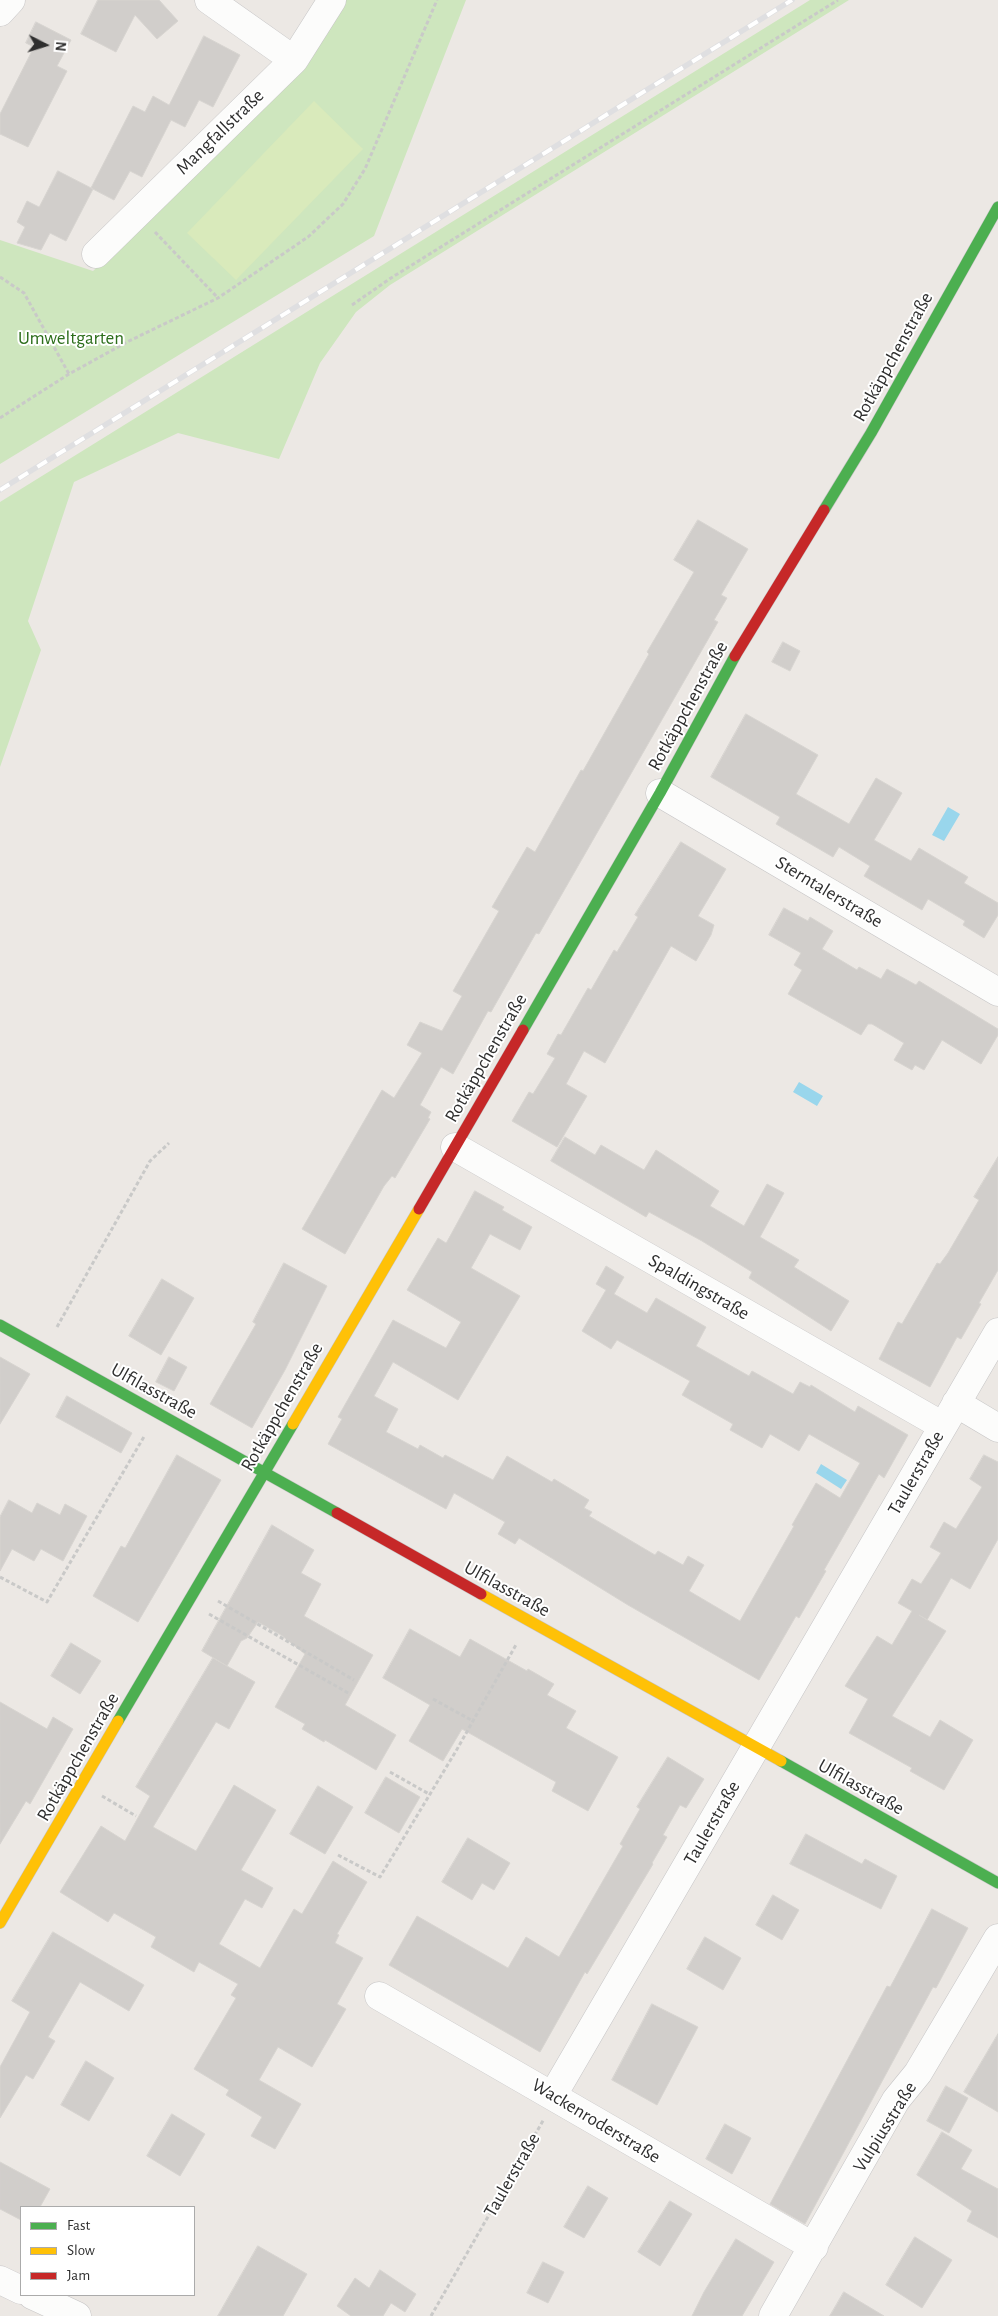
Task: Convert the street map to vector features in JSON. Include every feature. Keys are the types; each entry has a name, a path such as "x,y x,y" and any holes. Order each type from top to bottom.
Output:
{"street":[{"path":"0,12 11,0"},
{"path":"209,0 294,60"},
{"name":"Mangfallstraße","path":"96,254 294,60 332,0"},
{"name":"Rotkäppchenstraße","path":"0,1923 455,1148 660,792 722,678 871,433 998,207"},
{"name":"Sterntalerstraße","path":"660,792 998,992"},
{"name":"Spaldingstraße","path":"455,1148 949,1415 998,1428"},
{"name":"Ulfilasstraße","path":"0,1325 998,1883"},
{"name":"Taulerstraße","path":"553,2095 998,1332"},
{"name":"Vulpiusstraße","path":"773,2316 896,2100 918,2073 998,1938"},
{"name":"Wackenroderstraße","path":"379,1996 553,2095 668,2164 814,2246"},
{"path":"0,2280 20,2290"},
{"path":"34,2296 77,2316"}],"path":[{"path":"0,418 69,374 129,341 218,298 308,237 342,204 365,169 437,0"},
{"path":"352,305 399,272 838,0"},
{"path":"140,211 153,230 218,298"},
{"path":"0,277 24,293 69,374"},
{"path":"50,1353 57,1328 150,1161 170,1143"},
{"path":"0,1577 47,1602 158,1412"},
{"path":"196,1589 354,1680"},
{"path":"189,1602 350,1694"},
{"path":"338,1855 380,1877 473,1722 530,1621"},
{"path":"433,1699 473,1722"},
{"path":"390,1772 429,1794"},
{"path":"101,1795 136,1816"},
{"name":"Taulerstraße","path":"431,2316 542,2123 553,2095"}],"green space":[{"name":"Umweltgarten","path":"346,0 466,0 374,236 0,464 0,240 93,271 305,65"},
{"path":"810,0 849,0 390,285 356,312 320,363 279,459 178,433 74,482 28,621 41,650 0,767 0,502"},
{"path":"314,101 363,149 236,280 187,233"}],"water":[{"path":"948,807 960,814 944,841 932,835"},
{"path":"799,1082 823,1096 817,1106 793,1092"},
{"path":"821,1464 847,1480 841,1489 816,1473"}],"building":[{"path":"98,0 159,0 178,21 157,39 135,15 116,52 81,34"},
{"path":"36,22 71,40 57,66 67,71 28,147 0,134 0,114 34,47 26,43"},
{"path":"204,36 240,55 213,107 199,100 185,127 171,120 142,177 130,171 114,200 91,188 133,106 145,112 153,96 169,105"},
{"path":"58,171 93,189 66,241 50,233 41,250 17,243 25,227 17,222 27,201 39,207"},
{"path":"698,520 748,549 721,595 727,598 714,620 718,622 539,934 536,933 491,1012 488,1011 453,1074 441,1067 420,1105 431,1112 428,1118 430,1119 395,1178 392,1176 384,1186 345,1254 302,1229 382,1090 394,1098 422,1053 407,1045 420,1022 442,1031 462,996 453,991 499,911 492,907 527,847 535,852 581,770 583,771 649,654 647,652 694,572 674,560"},
{"path":"783,642 800,651 790,671 772,662"},
{"path":"746,714 818,755 796,794 849,824 876,778 902,793 874,840 911,861 919,848 968,877 964,883 998,903 998,915 984,938 963,925 965,921 928,899 922,910 864,876 870,866 839,847 833,857 776,824 780,817 711,777"},
{"path":"681,842 726,869 698,916 714,925 711,935 696,961 671,946 605,1063 584,1051 566,1084 587,1096 557,1147 512,1121 529,1092 533,1094 555,1058 547,1054 558,1034 561,1035 588,988 591,990 614,950 617,952 638,917 635,915"},
{"path":"784,908 808,921 810,917 833,931 822,949 857,970 859,967 881,979 887,969 916,985 919,981 998,1029 998,1035 981,1064 942,1040 924,1070 915,1065 912,1070 894,1060 904,1043 872,1024 868,1024 861,1035 788,994 802,970 794,965 801,953 769,935"},
{"path":"565,1137 595,1155 601,1145 644,1170 656,1150 719,1191 710,1206 744,1226 767,1184 784,1193 760,1237 799,1260 794,1267 849,1301 831,1331 749,1278 752,1272 702,1241 649,1212 646,1217 551,1161"},
{"path":"998,1157 998,1270 961,1339 957,1337 930,1387 879,1359 898,1322 902,1324 937,1263 940,1264 948,1253 979,1200 974,1197"},
{"path":"475,1191 504,1207 502,1210 532,1227 520,1250 490,1234 471,1268 520,1296 458,1400 393,1362 374,1396 398,1409 386,1432 418,1449 420,1445 443,1458 445,1455 493,1480 507,1456 552,1482 554,1479 589,1500 584,1508 592,1512 589,1516 655,1555 658,1551 683,1565 688,1556 704,1565 689,1591 740,1621 816,1483 840,1498 860,1463 809,1434 799,1451 770,1434 762,1448 730,1430 733,1424 682,1395 690,1381 617,1340 611,1349 582,1331 606,1290 596,1284 606,1266 624,1277 614,1294 647,1313 656,1298 706,1327 696,1346 749,1376 752,1371 793,1394 800,1382 810,1387 811,1385 855,1412 858,1406 908,1435 884,1478 879,1474 799,1618 796,1616 759,1680 628,1605 519,1538 515,1544 498,1534 505,1522 454,1493 446,1509 328,1444 342,1419 338,1417 393,1320 446,1348 461,1322 407,1290 438,1238 446,1243"},
{"path":"284,1263 327,1286 285,1370 252,1428 210,1404 256,1324 253,1322"},
{"path":"162,1279 194,1298 161,1355 129,1336"},
{"path":"0,1357 30,1374 0,1424"},
{"path":"169,1357 187,1367 174,1391 156,1382"},
{"path":"67,1396 132,1433 121,1453 56,1417"},
{"path":"177,1455 221,1480 138,1622 93,1596 121,1546 125,1548"},
{"path":"984,1455 998,1462 998,1539 970,1589 951,1578 927,1620 946,1631 892,1716 930,1737 940,1720 973,1740 944,1790 910,1771 912,1768 849,1733 868,1699 845,1686 877,1636 892,1645 912,1611 898,1603 912,1579 921,1584 941,1553 930,1547 944,1522 956,1529 982,1487 970,1479"},
{"path":"9,1500 32,1513 37,1503 60,1515 65,1504 87,1516 63,1561 41,1549 34,1561 12,1549 0,1571 0,1517"},
{"path":"272,1525 314,1550 301,1573 321,1584 304,1616 373,1655 345,1705 396,1735 376,1770 325,1740 324,1742 302,1729 305,1724 275,1707 305,1654 281,1635 258,1622 247,1638 241,1641 227,1666 202,1651"},
{"path":"410,1629 460,1657 470,1639 554,1684 547,1695 576,1711 566,1728 618,1757 588,1811 552,1791 556,1782 462,1729 443,1761 409,1741 430,1705 383,1678"},
{"path":"71,1643 101,1661 80,1694 51,1676"},
{"path":"213,1658 255,1682 229,1729 216,1722 153,1827 196,1851 234,1785 276,1810 241,1870 273,1888 262,1908 245,1899 219,1944 260,1968 294,1909 302,1914 333,1861 367,1882 337,1934 339,1935 335,1943 363,1958 337,2004 346,2009 312,2067 278,2047 259,2080 301,2104 275,2149 251,2136 262,2117 226,2095 229,2090 194,2069 236,1998 231,1995 238,1984 199,1962 194,1972 151,1947 156,1937 114,1913 108,1922 60,1892 101,1826 125,1841 150,1796 136,1787"},
{"path":"0,1702 47,1729 53,1717 73,1729 30,1804 26,1801 0,1844"},
{"path":"668,1757 704,1779 686,1808 680,1805 663,1835 667,1837 653,1864 587,1974 585,1972 540,2052 389,1965 417,1916 508,1968 526,1937 559,1957 623,1846 620,1844 640,1809 637,1807"},
{"path":"386,1777 420,1797 399,1833 365,1813"},
{"path":"318,1786 353,1807 325,1854 290,1834"},
{"path":"806,1834 862,1864 865,1859 897,1876 881,1909 790,1864"},
{"path":"468,1838 510,1863 494,1890 482,1883 472,1900 442,1882"},
{"path":"773,1895 799,1910 782,1940 756,1925"},
{"path":"932,1909 968,1928 936,1988 933,1987 805,2224 770,2204 887,1986 890,1987"},
{"path":"53,1932 144,1985 129,2011 80,1982 48,2037 55,2041 33,2079 26,2075 0,2118 0,2067 30,2012 12,2001"},
{"path":"705,1937 741,1958 723,1990 687,1969"},
{"path":"652,2004 698,2027 657,2105 612,2080"},
{"path":"998,2034 998,2112 964,2092"},
{"path":"86,2061 114,2078 89,2121 61,2105"},
{"path":"946,2086 968,2098 949,2133 927,2121"},
{"path":"172,2114 205,2134 180,2176 147,2156"},
{"path":"725,2124 751,2138 732,2174 706,2159"},
{"path":"942,2132 972,2150 961,2169 998,2189 998,2238 967,2221 972,2211 917,2175"},
{"path":"0,2162 50,2189 41,2206 20,2206 20,2219 0,2209"},
{"path":"588,2186 608,2198 584,2238 564,2227"},
{"path":"670,2201 692,2214 660,2266 638,2252"},
{"path":"915,2237 952,2260 922,2308 886,2285"},
{"path":"736,2239 774,2262 742,2316 692,2316 704,2292"},
{"path":"258,2246 307,2274 283,2316 218,2316"},
{"path":"543,2262 564,2272 548,2303 527,2293"},
{"path":"380,2270 416,2294 405,2312 391,2303 383,2316 351,2316 337,2306 355,2278 369,2288"},
{"path":"844,2292 884,2316 830,2316"}],"railway":[{"path":"0,490 792,0"}],"traffic: fast":[{"path":"824,510 871,433 998,207"},
{"path":"523,1030 660,793 735,656"},
{"path":"0,1325 337,1513"},
{"path":"118,1721 293,1424"},
{"path":"781,1761 998,1883"}],"traffic: slow":[{"path":"293,1424 419,1209"},
{"path":"481,1594 781,1761"},
{"path":"0,1923 118,1721"}],"traffic: jam":[{"path":"735,656 824,510"},
{"path":"419,1209 523,1030"},
{"path":"337,1513 481,1594"}]}
